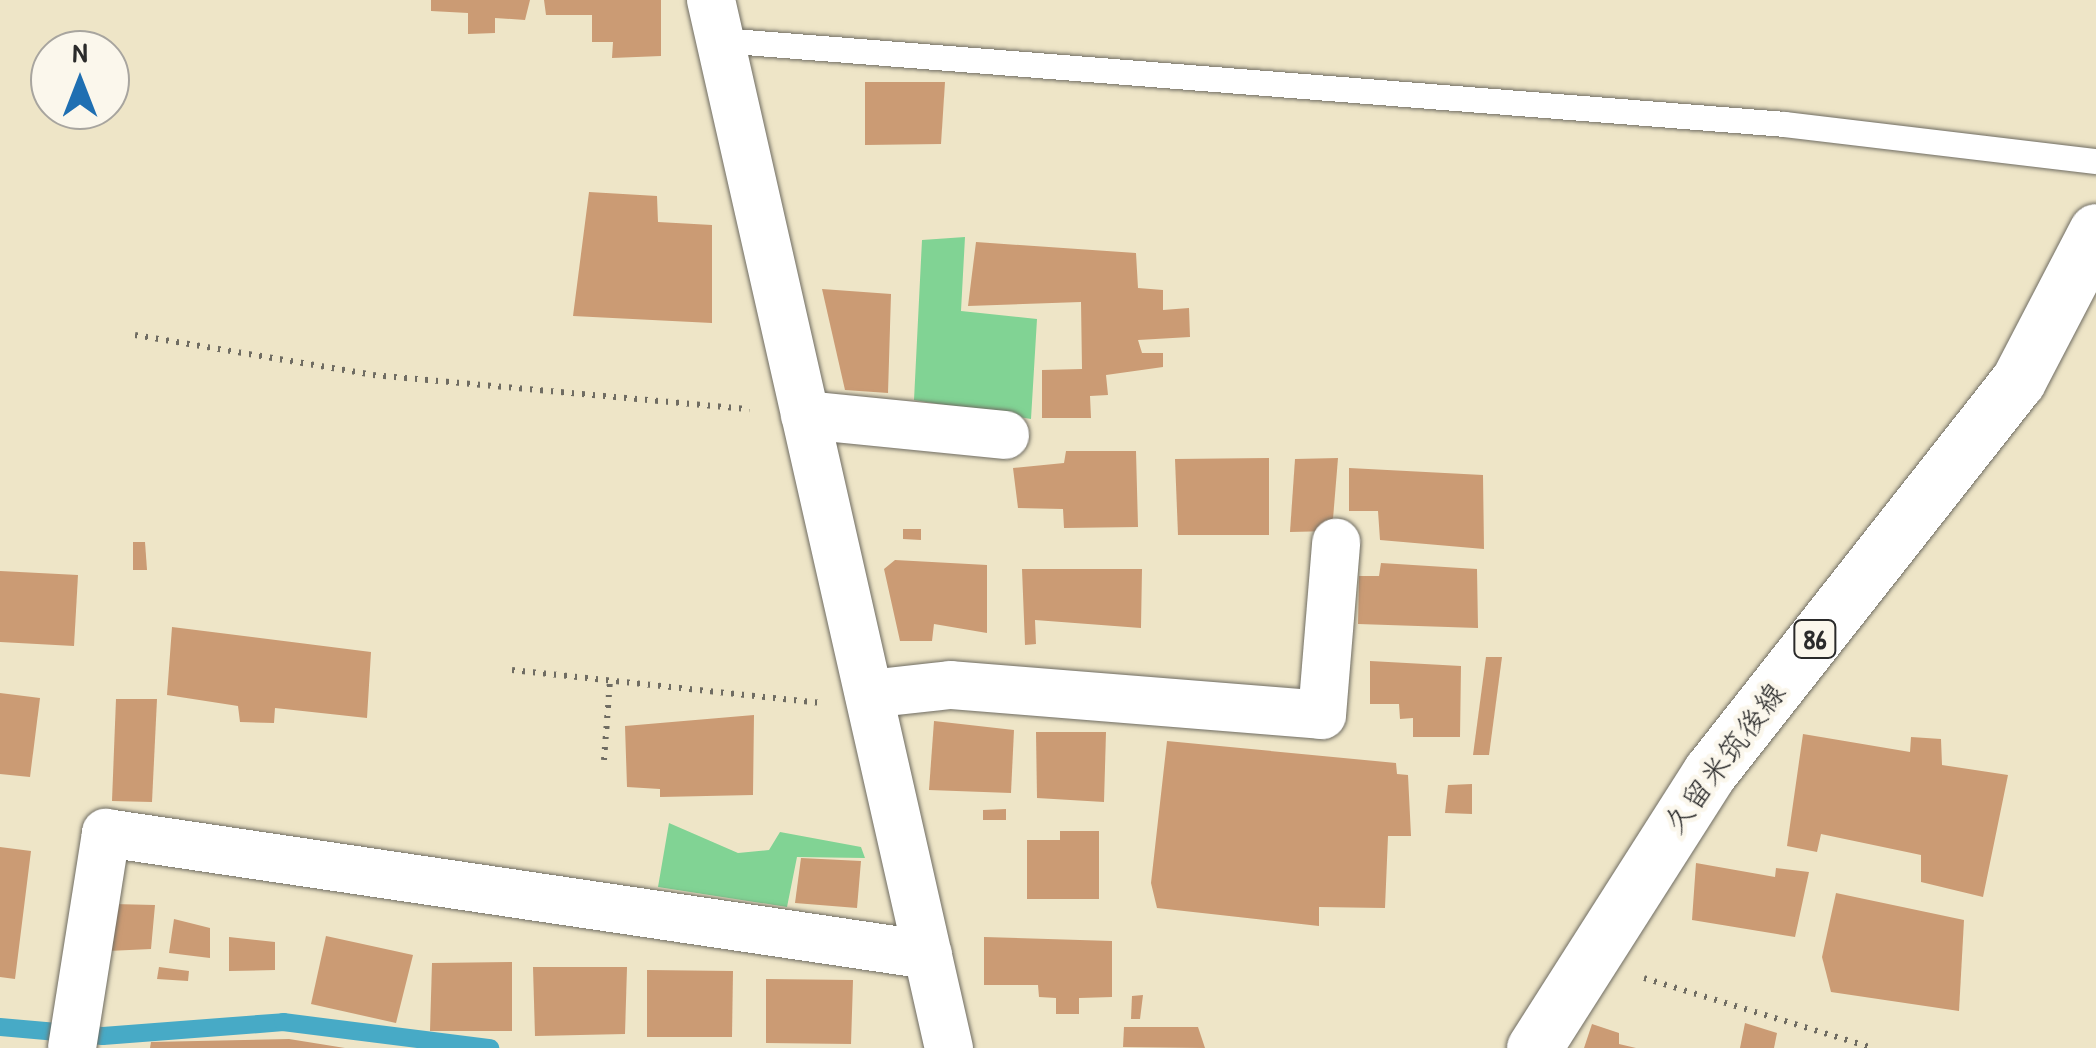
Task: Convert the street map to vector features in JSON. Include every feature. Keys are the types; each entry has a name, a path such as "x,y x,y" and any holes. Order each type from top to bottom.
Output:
{"main road":[{"name":"久留米筑後線","path":"1534,1048 1710,772 2018,381 2096,231"}],"street":[{"path":"716,20 949,1048"},
{"path":"805,415 1005,434"},
{"path":"871,702 951,684 1322,715 1336,543"},
{"path":"72,1048 106,833 928,955"}],"lane":[{"path":"716,20 1764,122 2096,161"}],"path":[{"path":"135,334 373,375 758,410"},
{"path":"512,670 871,702"},
{"path":"604,760 610,681"},
{"path":"1587,960 1873,1048"}],"green space":[{"path":"965,237 961,311 1037,319 1031,419 914,400 922,240"},
{"path":"669,823 738,853 769,850 780,832 861,847 865,858 797,857 787,907 658,887"}],"building":[{"path":"431,0 530,0 525,20 495,18 495,33 468,34 468,13 431,11"},
{"path":"544,0 661,0 661,56 612,58 613,42 592,42 592,15 546,15"},
{"path":"865,82 945,82 941,144 865,145"},
{"path":"589,192 657,196 658,222 712,225 712,323 573,316"},
{"path":"976,242 1136,253 1138,288 1163,290 1163,310 1189,308 1190,337 1138,340 1142,353 1163,353 1163,367 1106,375 1108,395 1090,396 1091,418 1042,418 1042,370 1082,369 1081,302 968,306"},
{"path":"822,289 891,294 888,393 845,390"},
{"path":"1066,451 1136,451 1138,527 1064,528 1063,509 1018,508 1013,468 1064,463"},
{"path":"1269,458 1269,535 1178,535 1175,459"},
{"path":"1338,458 1332,531 1290,532 1295,459"},
{"path":"1349,468 1483,475 1484,549 1380,540 1378,511 1349,511"},
{"path":"903,529 921,529 921,540 903,539"},
{"path":"133,542 145,542 147,570 133,570"},
{"path":"895,560 987,565 987,633 934,624 932,641 900,641 884,569"},
{"path":"1381,563 1477,569 1478,628 1358,624 1359,576 1379,576"},
{"path":"1022,569 1142,569 1141,628 1035,620 1036,644 1025,645"},
{"path":"0,571 78,575 74,646 0,642"},
{"path":"172,627 371,652 367,718 275,708 274,723 240,722 238,706 167,695"},
{"path":"1486,657 1502,657 1489,755 1473,755"},
{"path":"1370,661 1461,666 1460,737 1413,737 1413,718 1400,719 1399,704 1370,704"},
{"path":"0,693 40,698 30,777 0,774"},
{"path":"116,699 157,699 152,802 112,801"},
{"path":"754,715 753,795 660,797 660,789 627,787 625,726"},
{"path":"934,721 1014,730 1011,793 929,790"},
{"path":"1036,732 1106,732 1104,802 1037,798"},
{"path":"1803,734 1910,752 1911,737 1941,739 1942,765 2008,775 1983,897 1921,882 1921,855 1821,834 1817,852 1787,846"},
{"path":"1167,741 1396,763 1397,774 1408,775 1411,836 1388,836 1385,908 1319,907 1319,926 1157,908 1151,883"},
{"path":"1472,784 1472,814 1445,813 1448,785"},
{"path":"1006,809 1006,820 983,820 983,810"},
{"path":"1060,831 1099,831 1099,899 1027,899 1027,840 1060,840"},
{"path":"0,847 31,851 15,979 0,977"},
{"path":"801,858 861,861 857,908 795,903"},
{"path":"1696,863 1775,877 1776,868 1809,872 1795,937 1692,920"},
{"path":"1836,893 1964,920 1959,1011 1831,992 1822,957"},
{"path":"113,904 155,905 151,949 108,951"},
{"path":"174,919 210,928 210,958 169,953"},
{"path":"326,936 413,955 396,1023 311,1004"},
{"path":"229,937 275,942 275,970 229,971"},
{"path":"984,937 1112,941 1112,997 1079,998 1079,1014 1056,1014 1056,998 1039,997 1038,985 984,985"},
{"path":"512,962 512,1031 430,1031 432,963"},
{"path":"159,967 189,971 188,981 157,979"},
{"path":"533,967 627,967 625,1034 535,1036"},
{"path":"647,970 733,971 732,1037 647,1037"},
{"path":"766,979 853,980 851,1044 766,1043"},
{"path":"1143,995 1140,1019 1131,1019 1132,996"},
{"path":"1745,1023 1777,1033 1774,1048 1740,1048"},
{"path":"1592,1024 1619,1033 1619,1044 1636,1048 1584,1048"},
{"path":"1124,1027 1198,1027 1205,1048 1123,1047"},
{"path":"289,1039 345,1048 150,1048 151,1042"}],"waterway":[{"path":"0,1027 103,1036 283,1022 490,1048"}]}
